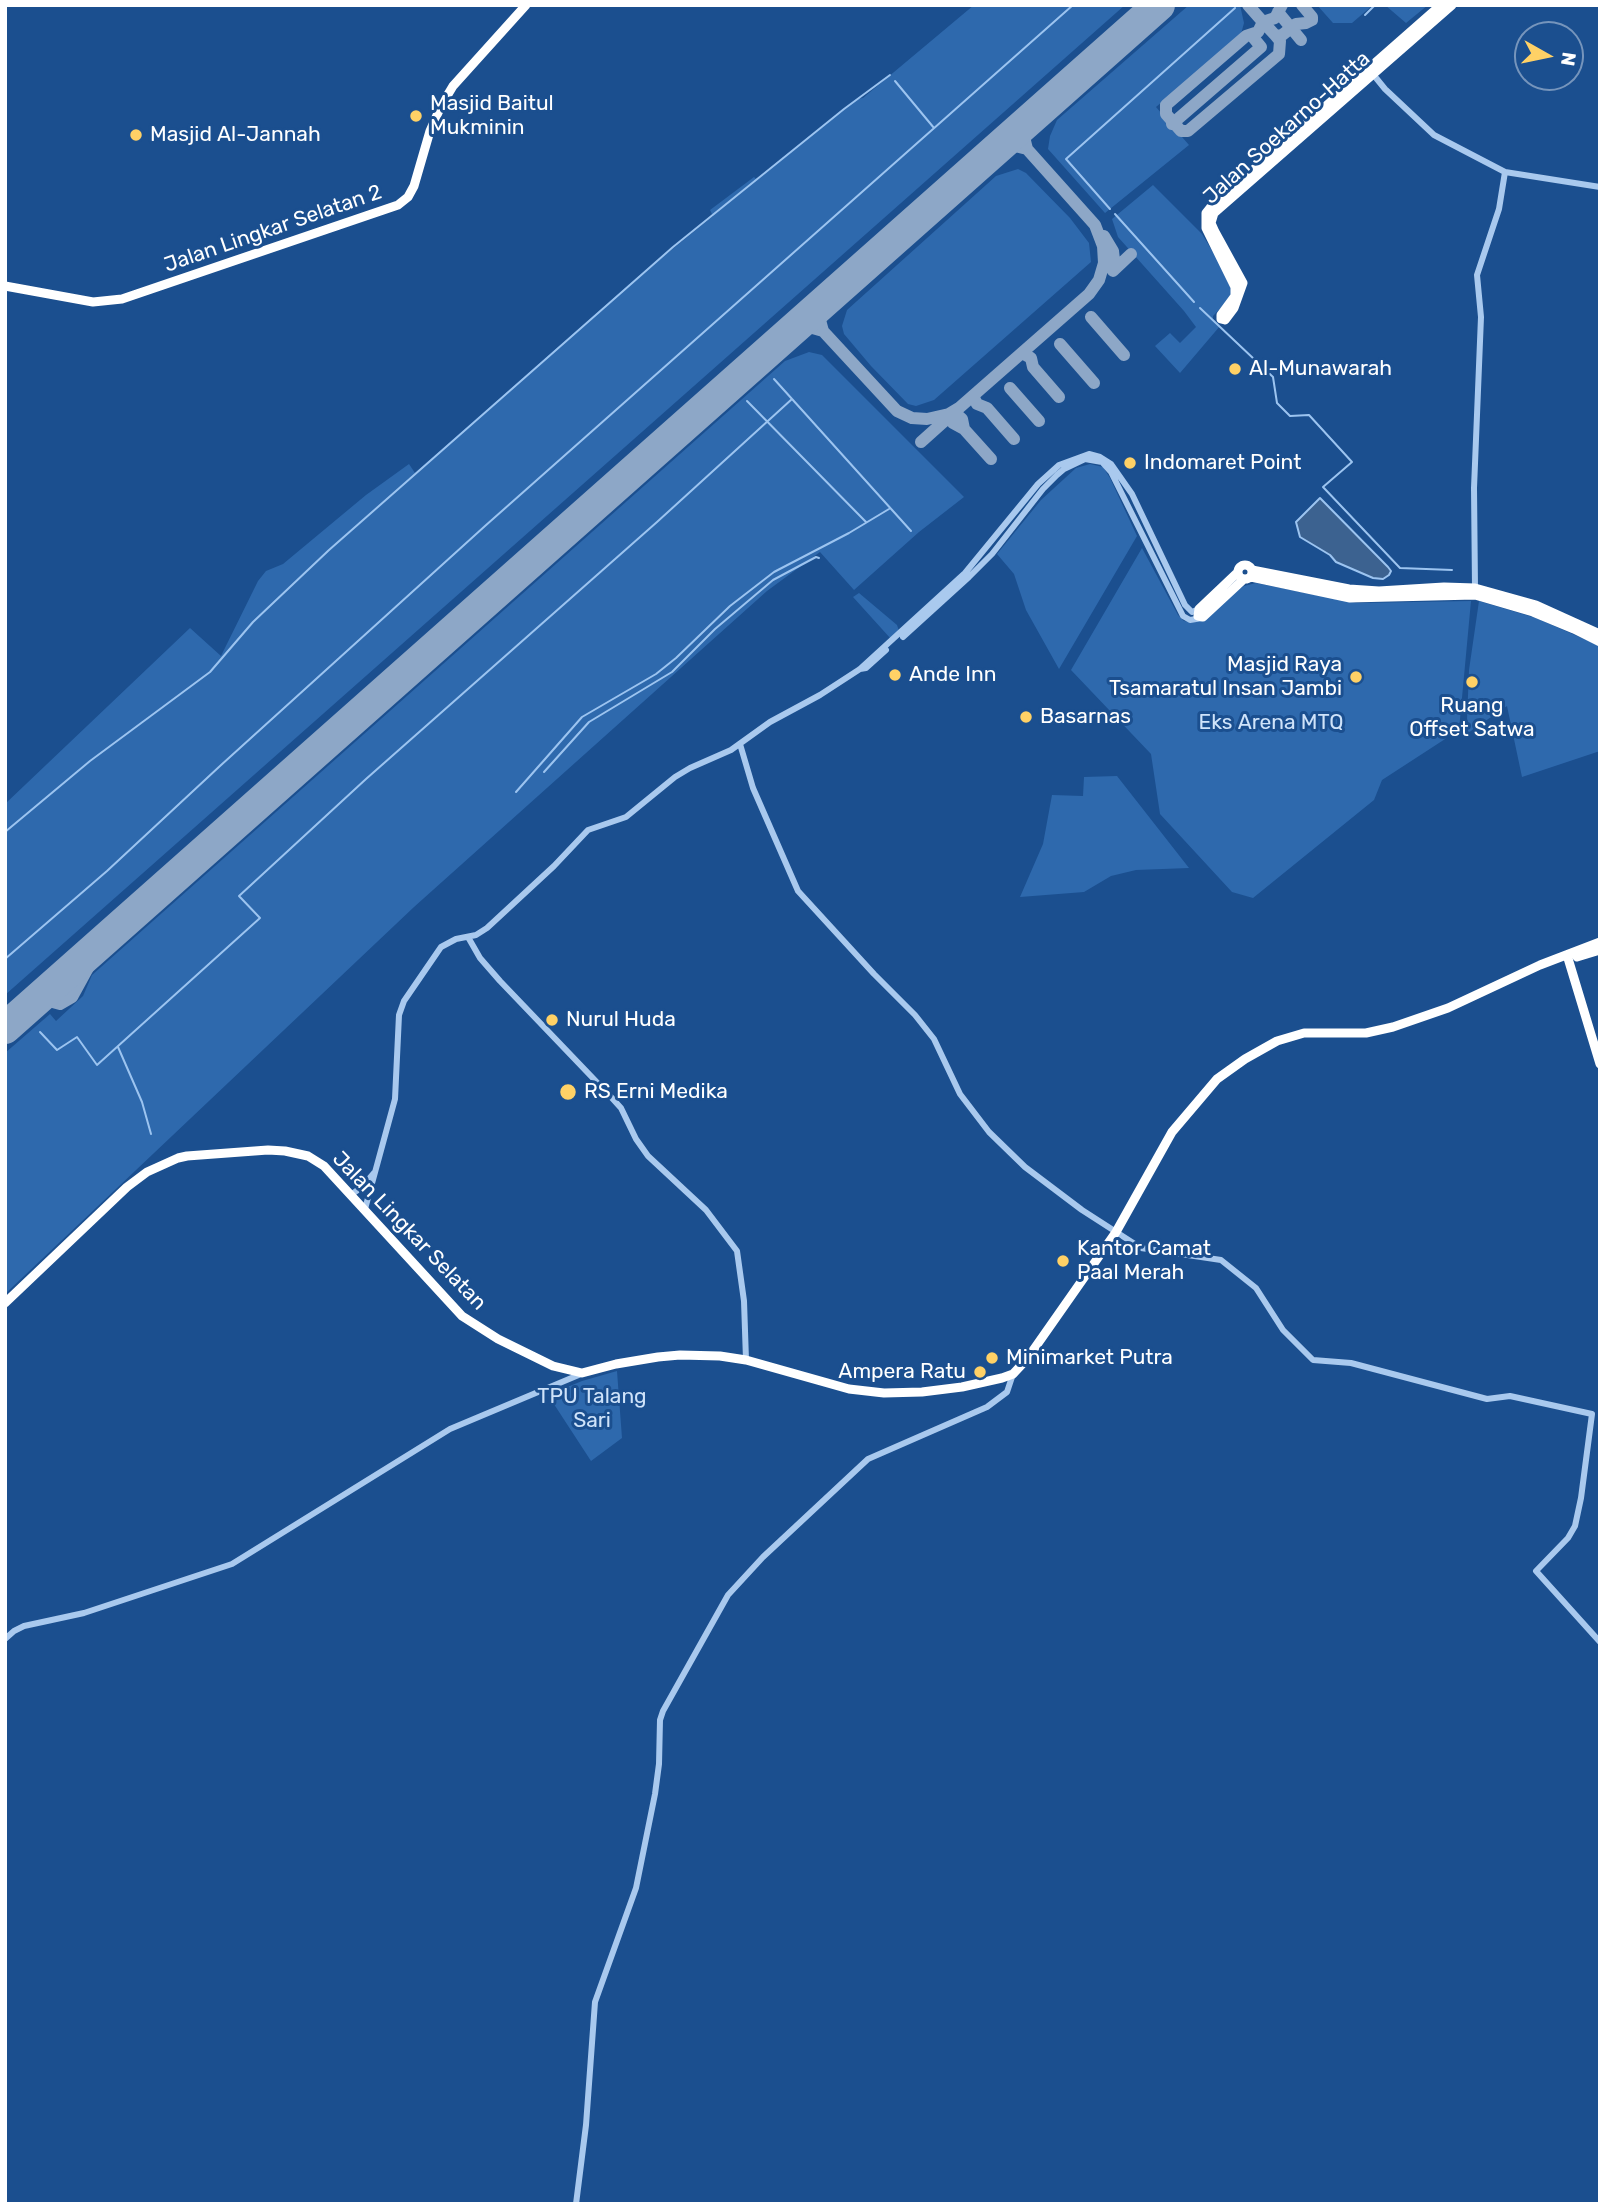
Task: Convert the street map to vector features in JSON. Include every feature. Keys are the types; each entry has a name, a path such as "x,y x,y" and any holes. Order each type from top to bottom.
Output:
{"highway":[{"name":"Jalan Lingkar Selatan 2","path":"5,286 93,302 122,299 398,205 408,197 414,186 430,131 453,86 526,5"},
{"name":"Jalan Soekarno-Hatta","path":"1228,265 1242,283 1234,307 1223,320 1220,317 1236,291 1211,223 1214,213 1371,72 1441,5"},
{"name":"Jalan Soekarno-Hatta","path":"1371,72 1452,5"},
{"path":"1246,574 1350,598 1475,595 1534,609 1600,642"},
{"path":"1201,613 1246,574 1379,591 1444,587 1475,589 1600,634"},
{"path":"1566,957 1600,942"},
{"path":"582,1373 616,1364 680,1355 720,1356 746,1360 849,1389 884,1393 962,1387 1013,1374 1027,1359 1116,1232 1172,1132 1217,1079 1277,1041 1304,1033 1366,1032 1393,1027 1448,1008 1540,965 1600,950"},
{"path":"1566,957 1600,1065"},
{"name":"Jalan Lingkar Selatan","path":"5,1303 127,1187 147,1172 178,1158 268,1150 302,1153 324,1166 352,1194 462,1315 540,1362 582,1373"}],"street":[{"path":"1371,72 1385,89 1434,135 1505,172 1600,187"},
{"path":"1475,589 1474,488 1481,317 1477,275 1499,209 1505,172"},
{"path":"366,1209 395,1099 398,1020 404,1001 441,947 487,929 589,830 626,817 675,777 740,744 770,722 866,668 992,554 1043,489 1064,469 1085,459 1102,462 1129,495 1183,616 1190,620 1201,613"},
{"path":"740,744 753,788 791,877 804,900 923,1024 934,1039 960,1094 989,1132 1025,1167 1116,1232 1151,1251 1221,1260 1256,1288 1283,1330 1313,1360 1351,1363 1487,1399 1510,1396 1592,1414 1575,1526 1536,1571 1600,1642"},
{"path":"468,937 480,958 621,1108 636,1139 648,1156 706,1210 737,1251 744,1301 746,1360"},
{"path":"352,1194 362,1187 377,1169"},
{"path":"5,1639 24,1626 84,1613 232,1564 450,1429 582,1373"},
{"path":"576,2204 586,2125 596,2002 636,1888 655,1794 660,1720 663,1712 727,1595 763,1557 868,1459 987,1407 1007,1392 1013,1374"}],"green space":[{"path":"974,5 1125,5 5,995 5,804 190,628 221,656 258,581 266,571 283,564 366,495 409,464 415,473 632,282 713,216 710,210 754,177 757,180 844,109 857,99 863,98"},
{"path":"1189,5 1240,5 1244,23 1241,34 1156,107 1189,145 1105,213 1048,149 1050,136 1057,120"},
{"path":"1317,5 1373,5 1352,23 1333,23"},
{"path":"1385,5 1428,5 1406,23"},
{"path":"1018,169 1026,173 1070,218 1089,243 1091,262 934,400 916,406 908,404 844,334 842,326 847,310 996,176"},
{"path":"1153,185 1202,234 1232,288 1232,296 1213,316 1220,326 1180,373 1155,346 1170,333 1180,343 1196,327 1118,237 1112,219"},
{"path":"809,352 822,355 964,497 919,532 854,590 820,552 767,591 414,907 5,1294 5,1053 50,1014 56,1021 83,996 92,975 785,361"},
{"path":"1090,464 1103,467 1137,536 1059,669 1026,610 1014,574 997,554 1041,500 1076,468"},
{"name":"Eks Arena MTQ","path":"1142,548 1178,615 1184,621 1190,622 1244,586 1256,583 1356,603 1471,601 1459,730 1382,780 1374,800 1253,898 1232,892 1160,814 1151,754 1071,670"},
{"path":"859,593 897,625 899,631 891,639 853,597"},
{"path":"1479,601 1536,618 1600,646 1600,751 1522,777 1507,706 1468,733 1469,670"},
{"path":"1117,776 1189,868 1136,870 1111,876 1084,892 1020,897 1043,844 1052,795 1083,796 1084,777"},
{"name":"TPU Talang Sari","path":"617,1371 622,1438 591,1461 548,1395"}],"shaded area":[{"path":"1320,498 1388,567 1391,571 1389,575 1383,579 1373,578 1336,562 1330,555 1300,537 1296,522"}],"waterway":[{"path":"5,959 107,871 485,526 1073,5"},
{"path":"1365,15 1375,5"},
{"path":"1110,209 1066,159 1235,8"},
{"path":"5,832 90,761 210,672 253,622 329,550 673,247 890,75"},
{"path":"895,81 934,128"},
{"path":"1115,214 1194,302"},
{"path":"1200,308 1273,377 1277,403 1290,416 1309,415 1352,462 1323,487 1400,568 1452,570"},
{"path":"774,379 911,531"},
{"path":"40,1032 57,1050 77,1037 97,1065 260,918 239,896 366,779 792,399"},
{"path":"747,401 866,522"},
{"path":"516,792 582,717 656,674 730,606 774,572 889,509"},
{"path":"544,772 589,722 672,672 715,629 773,580 816,557 819,558"},
{"path":"118,1047 142,1102 151,1134"}],"taxiway":[{"path":"1127,34 1157,5"},
{"path":"1248,5 1263,22 1275,35 1280,41 1279,54 1188,131 1181,131 1166,114 1166,105 1246,36 1258,32 1263,22 1275,18 1282,5"},
{"path":"1275,35 1281,36 1296,24 1312,20 1302,5"},
{"path":"1278,12 1301,40"},
{"path":"1172,124 1261,47 1252,36"},
{"path":"1027,122 1023,133 1027,149"},
{"path":"795,328 809,327 823,331 897,411 912,418 927,419 949,414 959,408 1089,294 1099,280 1104,263 1103,246 1095,225 1027,149 1011,145 998,148"},
{"path":"1104,236 1113,251 1115,269"},
{"path":"1113,271 1131,254"},
{"path":"823,331 820,320 824,302"},
{"path":"1091,317 1124,355"},
{"path":"1060,344 1094,383"},
{"path":"1022,353 1031,358 1033,367 1059,397"},
{"path":"1010,388 1039,421"},
{"path":"973,396 977,404 987,408 1014,439"},
{"path":"921,442 950,416 954,412 962,419 964,429 953,423 951,419 950,416 949,414"},
{"path":"964,429 991,459"},
{"path":"66,974 56,974 45,981 44,994 49,1001 60,1004 72,997 101,944"}],"runway":[{"path":"5,1028 1159,5"}],"place":[{"name":"Masjid Baitul Mukminin","path":"416,116"},
{"name":"Masjid Al-Jannah","path":"136,135"},
{"name":"Al-Munawarah","path":"1235,369"},
{"name":"Indomaret Point","path":"1130,463"},
{"name":"Ande Inn","path":"895,675"},
{"name":"Masjid Raya Tsamaratul Insan Jambi","path":"1356,677"},
{"name":"Ruang Offset Satwa","path":"1472,682"},
{"name":"Basarnas","path":"1026,717"},
{"name":"Nurul Huda","path":"552,1020"},
{"name":"RS Erni Medika","path":"568,1092"},
{"name":"Kantor Camat Paal Merah","path":"1063,1261"},
{"name":"Minimarket Putra","path":"992,1358"},
{"name":"Ampera Ratu","path":"980,1372"}]}
